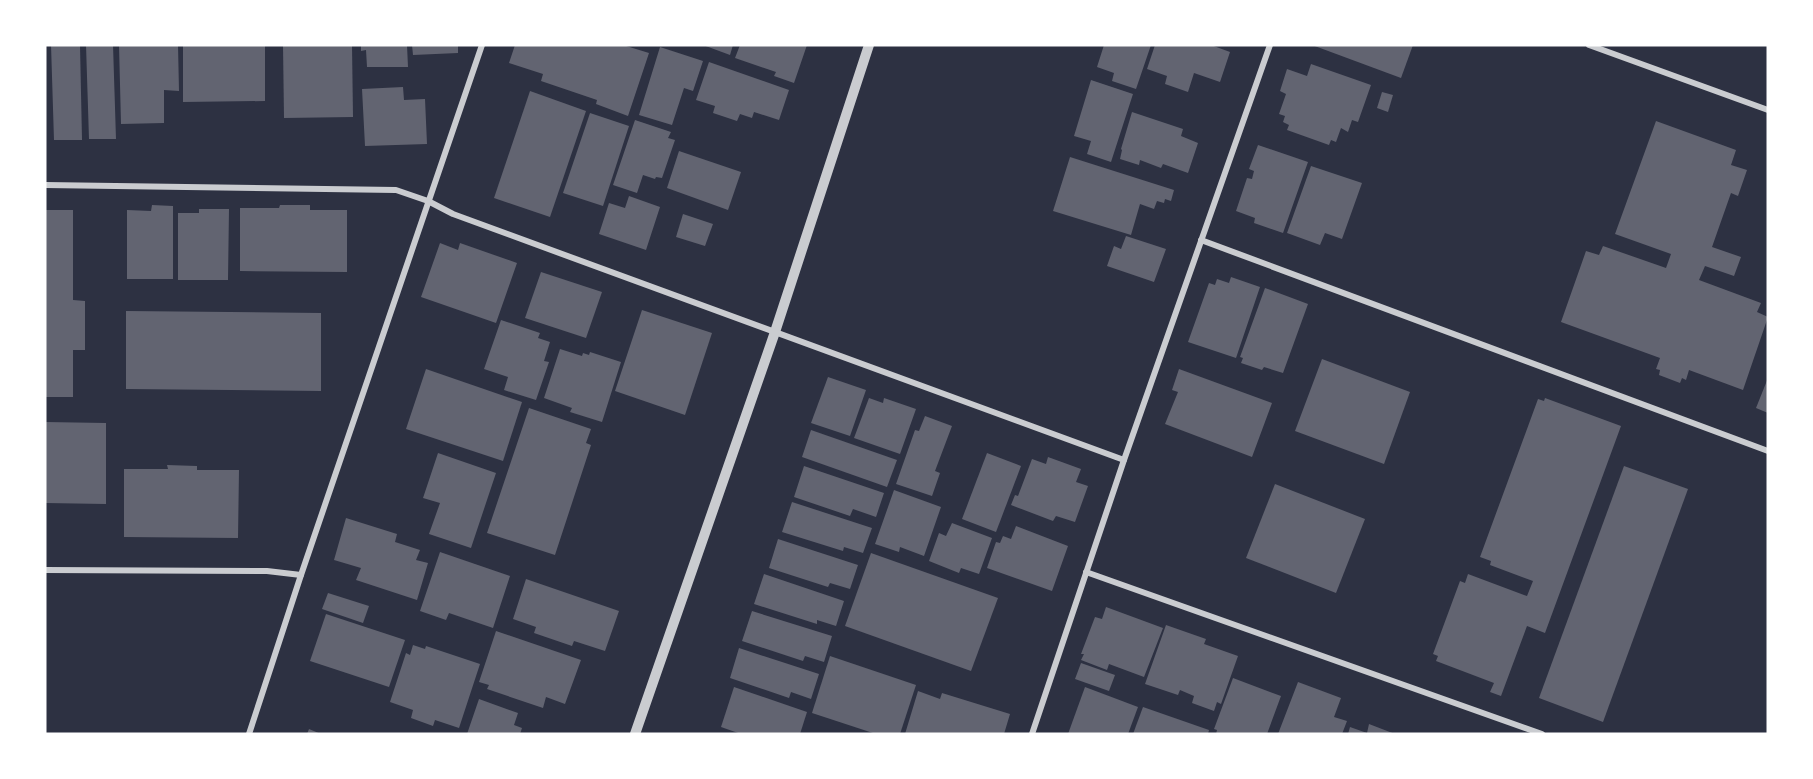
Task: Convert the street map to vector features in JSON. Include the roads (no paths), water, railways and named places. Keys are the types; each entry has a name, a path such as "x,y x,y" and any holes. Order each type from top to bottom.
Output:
{"street":[{"path":"249,734 482,45"},
{"path":"634,734 774,332 869,45"},
{"path":"1032,734 1124,460 1270,45"},
{"path":"1589,45 1768,110"},
{"path":"45,185 396,190 428,201 453,214 1124,460"},
{"path":"1201,240 1768,451"},
{"path":"45,570 267,571 301,575"},
{"path":"1086,572 1542,734"}]}
